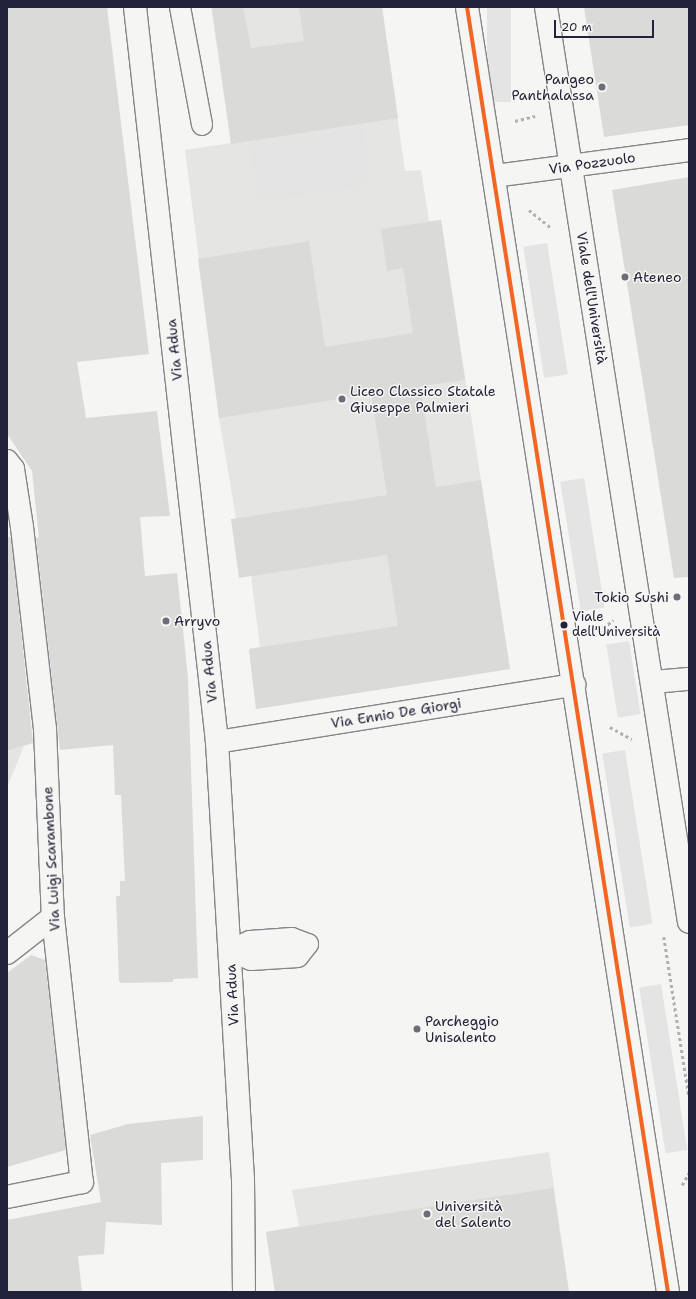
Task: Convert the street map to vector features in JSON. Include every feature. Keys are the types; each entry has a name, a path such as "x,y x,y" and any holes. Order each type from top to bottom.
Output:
{"street":[{"name":"Via Adua","path":"135,7 217,742 243,1180 244,1292"},
{"path":"467,7 495,176 668,1292"},
{"name":"Viale dell'Università","path":"546,7 653,682 689,922"},
{"name":"Via Pozzuolo","path":"495,176 689,150"},
{"name":"Via Luigi Scarambone","path":"7,461 13,469 14,527 44,729 53,917 82,1182 7,1197"},
{"path":"653,682 689,679"},
{"name":"Via Ennio De Giorgi","path":"217,742 574,685"},
{"path":"7,953 53,917"}],"lane":[{"path":"180,7 202,125"}],"path":[{"path":"515,127 514,121 535,116 534,108"}],"shaded area":[{"name":"Liceo Classico Statale Giuseppe Palmieri","path":"211,7 382,7 405,171 421,170 429,221 441,220 510,669 256,709 249,649 260,647 251,576 236,518 219,418 185,150 231,143"},
{"path":"487,7 511,7 511,102 487,102"},
{"path":"362,127 371,184 258,202 249,145"},
{"path":"547,243 568,374 544,378 523,247"},
{"path":"584,478 604,607 581,611 560,482"},
{"path":"629,641 641,714 618,718 606,645"},
{"path":"24,746 7,788 7,751"},
{"path":"625,750 653,924 630,927 602,754"},
{"path":"661,984 687,1150 666,1153 639,987"},
{"name":"Università del Salento","path":"549,1152 569,1292 275,1292 266,1232 299,1226 292,1190"}],"building":[{"path":"7,7 107,7 149,354 77,362 86,418 157,411 170,516 140,517 145,576 177,573 188,678 198,978 173,979 173,982 121,983 119,981 116,896 120,896 120,881 125,881 121,795 115,795 113,745 60,750 36,538 39,538 32,471 7,434"},
{"path":"212,7 243,7 251,48 304,41 299,7 382,7 398,118 231,144"},
{"path":"584,7 689,7 689,125 604,137"},
{"path":"689,177 689,577 674,578 612,190"},
{"path":"441,220 465,380 420,386 436,487 481,480 510,669 256,709 249,649 398,626 387,555 239,578 231,519 387,495 371,394 219,418 198,259 309,241 325,347 413,333 403,268 387,271 381,229"},
{"path":"7,537 11,537 33,743 7,751"},
{"path":"31,955 45,960 66,1150 7,1167 7,973"},
{"path":"203,1116 203,1160 161,1163 162,1225 106,1222 104,1254 78,1256 82,1292 7,1292 7,1220 101,1202 90,1135 128,1124"},
{"name":"Università del Salento","path":"553,1188 569,1292 275,1292 266,1232"}],"transit line":[{"path":"467,7 668,1292"}],"place":[{"name":"Pangeo Panthalassa","path":"602,87"},
{"name":"Ateneo","path":"625,277"},
{"name":"Liceo Classico Statale Giuseppe Palmieri","path":"342,399"},
{"name":"Tokio Sushi","path":"677,597"},
{"name":"Arryvo","path":"166,621"},
{"name":"Viale dell'Università","path":"564,625"},
{"name":"Parcheggio Unisalento","path":"417,1029"},
{"name":"Università del Salento","path":"427,1214"}]}
